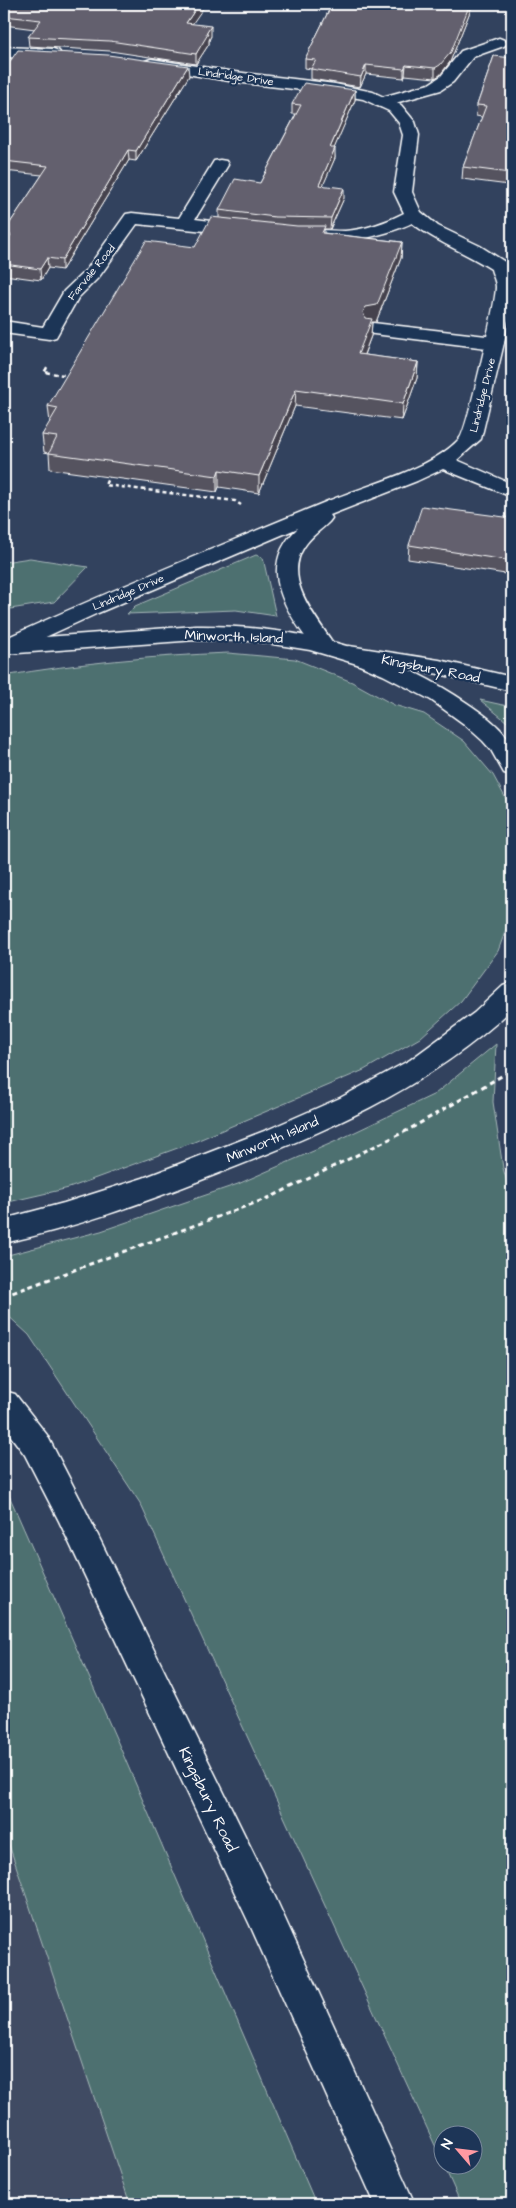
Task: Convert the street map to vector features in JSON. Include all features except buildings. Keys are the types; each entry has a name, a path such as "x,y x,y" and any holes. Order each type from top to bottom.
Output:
{"main road":[{"path":"381,102 435,87 447,79 467,54 499,43"},
{"path":"4,52 68,55"},
{"name":"Lindridge Drive","path":"5,647 90,608 338,504 410,477 444,461 471,439 495,343 505,286 506,266 432,230 414,215 404,192 410,135 407,122 395,108 367,95 335,89 235,77 136,62"},
{"path":"184,223 220,165"},
{"path":"297,236 347,236 396,224 414,215"},
{"name":"Farvale Road","path":"49,333 70,295 93,273 132,218 259,231"},
{"path":"4,327 49,333"},
{"path":"373,329 495,343"},
{"path":"444,461 457,469 512,491"},
{"name":"Lindridge Drive","path":"324,646 304,621 287,580 286,562 295,543 338,504"},
{"name":"Minworth Island","path":"5,647 213,632 295,638 349,653 408,678 455,705 499,743 512,767"},
{"name":"Kingsbury Road","path":"349,653 439,667 512,684"},
{"name":"Minworth Island","path":"4,1231 37,1224 156,1187 290,1133 361,1100 428,1062 472,1028 512,993"},
{"name":"Kingsbury Road","path":"4,1404 36,1445 70,1511 263,1912 395,2204"}],"path":[{"path":"49,333 67,335 44,372 74,377"},
{"path":"112,469 104,485 235,501 278,530"},
{"path":"4,1296 271,1197 408,1130 512,1070"}],"shaded area":[{"path":"4,1758 165,2204 4,2204"}],"green space":[{"path":"256,555 263,558 276,616 236,610 127,614 135,606"},
{"path":"30,558 88,567 54,602 4,610 4,562"},
{"path":"228,653 295,659 352,682 394,705 424,714 464,741 493,775 512,810 512,913 498,951 461,1001 420,1038 364,1070 194,1142 69,1188 4,1203 4,676 116,661"},
{"path":"480,700 512,707 512,726"},
{"path":"496,1044 493,1102 503,1168 512,1199 512,2204 461,2204 448,2176 484,2176 484,2126 434,2126 434,2143 140,1503 29,1335 4,1312 4,1256 101,1231 238,1184 334,1142 435,1094"},
{"path":"4,1484 119,1745 316,2204 130,2204 4,1830"}]}
